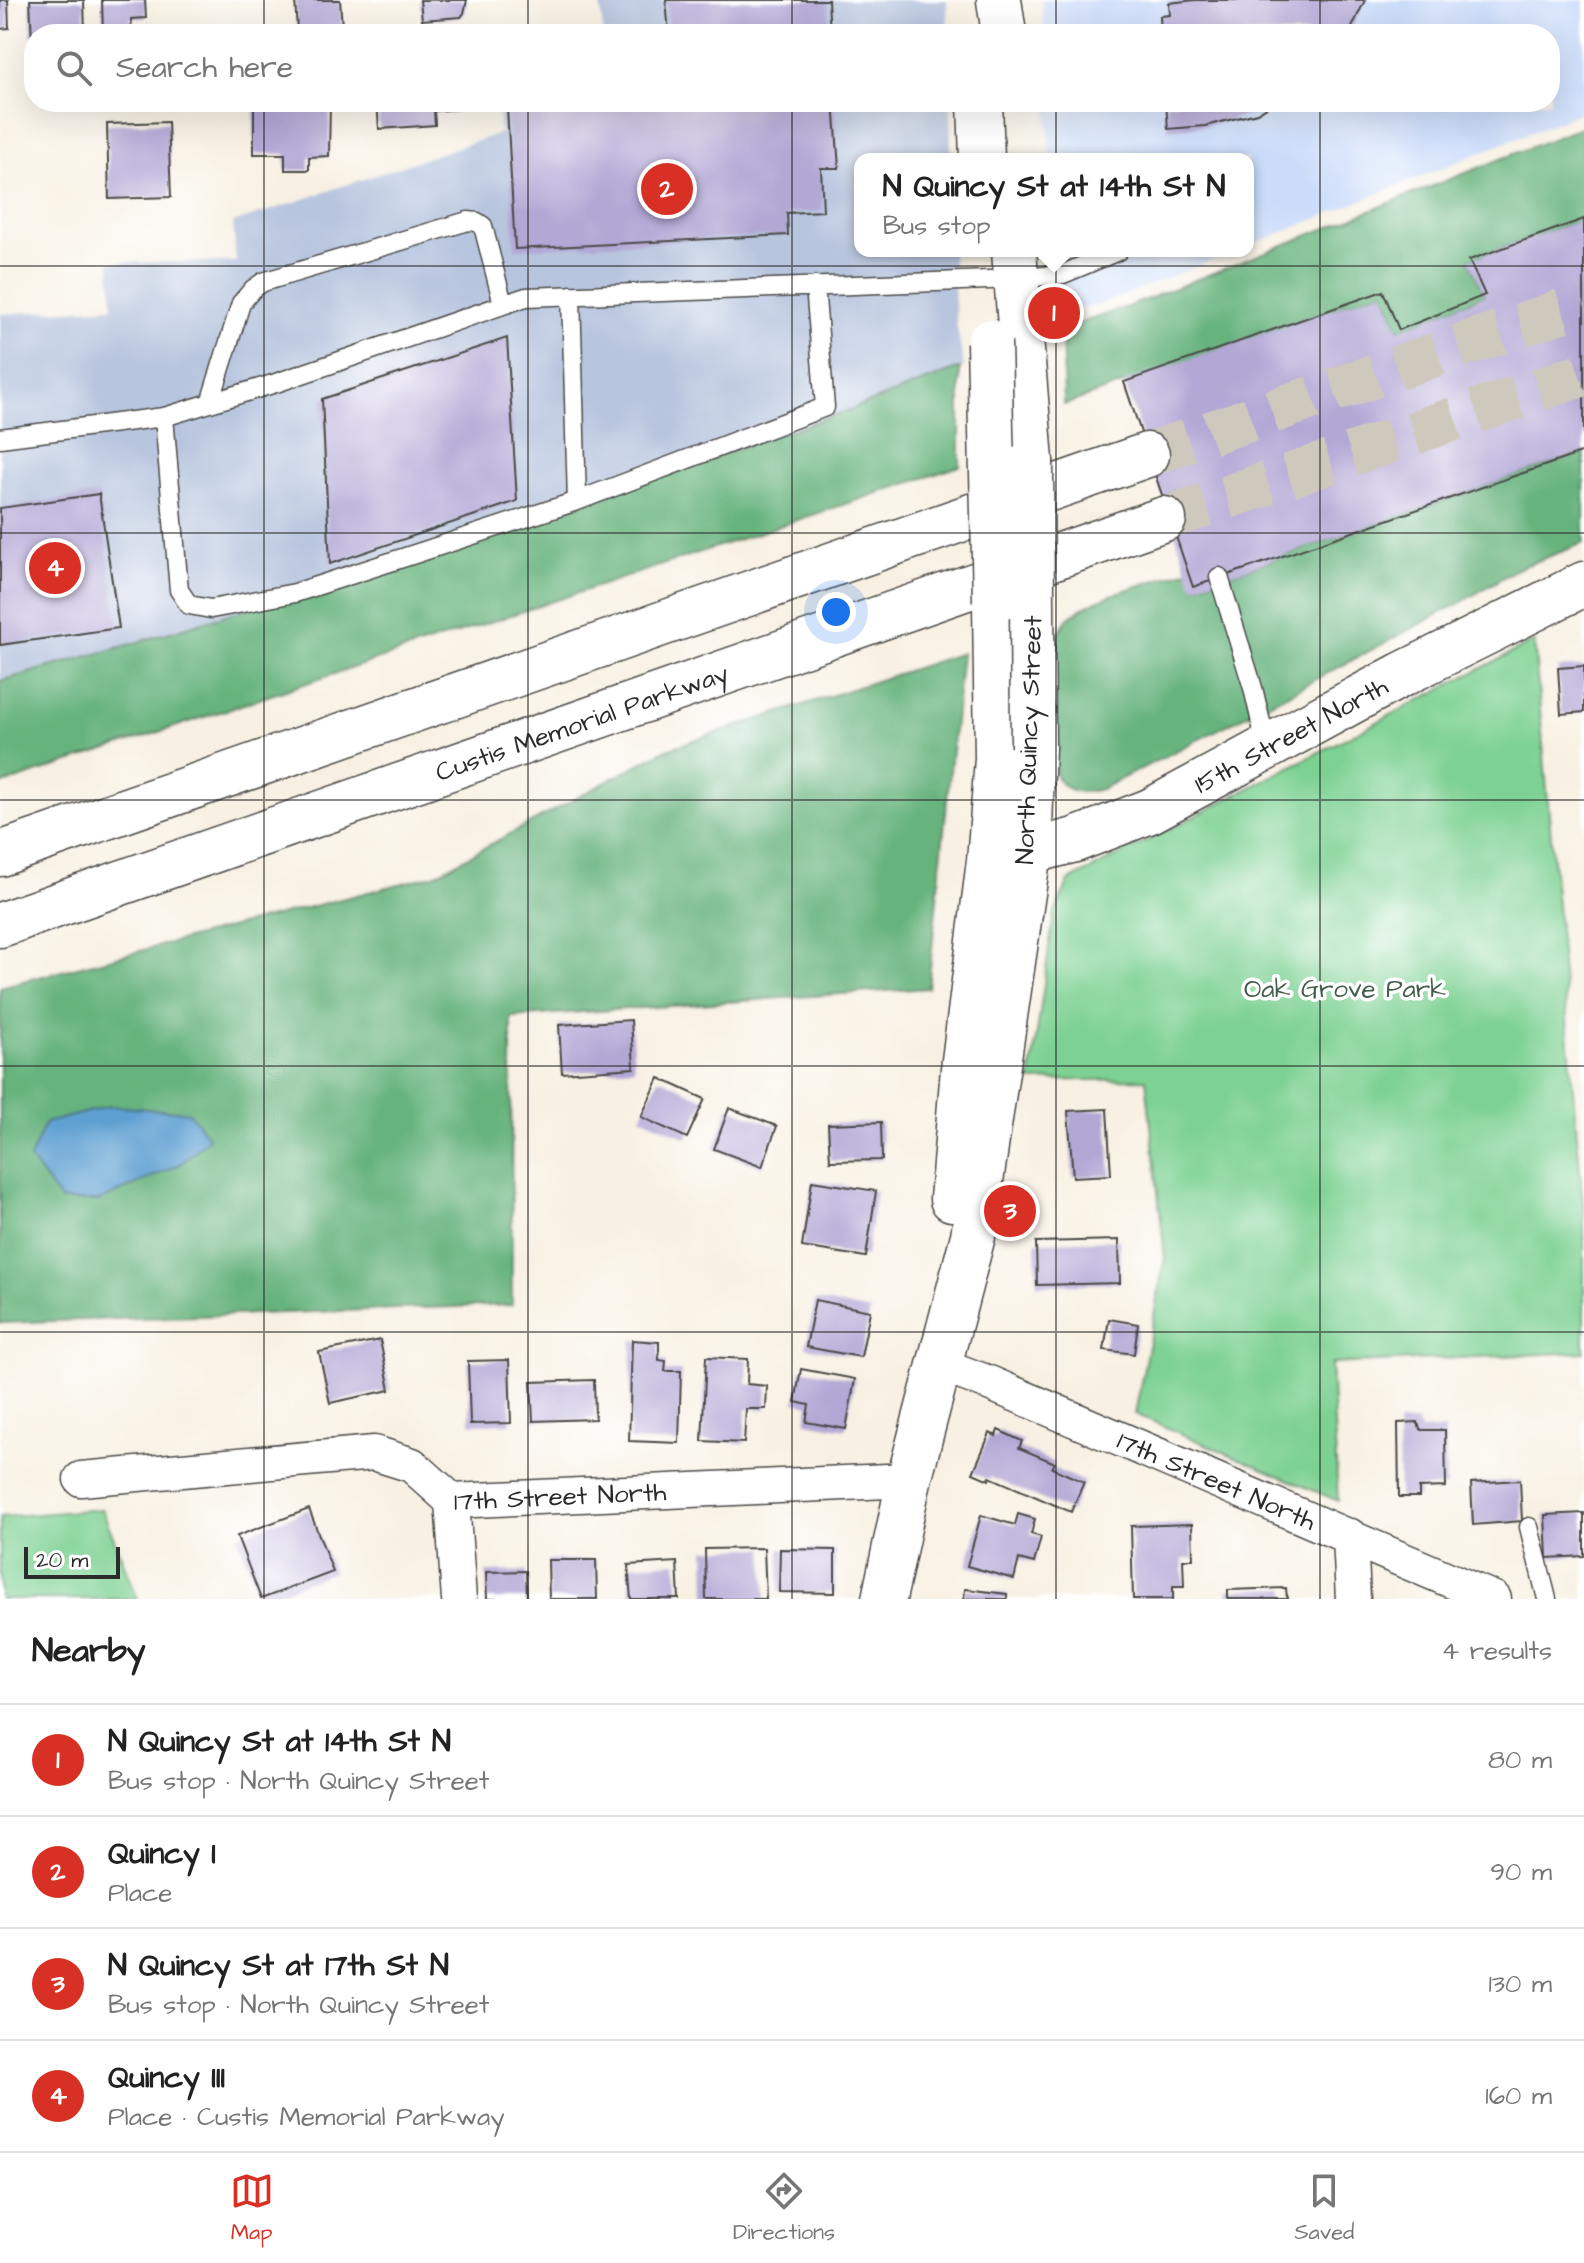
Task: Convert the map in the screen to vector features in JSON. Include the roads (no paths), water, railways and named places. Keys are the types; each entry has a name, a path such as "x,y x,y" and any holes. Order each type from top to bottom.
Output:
{"main road":[{"path":"980,24 981,0"},
{"path":"999,0 1003,24"},
{"path":"980,112 982,153"},
{"path":"1009,112 1011,153"},
{"name":"North Quincy Street","path":"884,1599 909,1480 973,1236 1009,856 1031,461 1004,336 1001,265"},
{"path":"0,854 1147,455"},
{"name":"Custis Memorial Parkway","path":"0,925 1164,519"},
{"name":"15th Street North","path":"1009,856 1075,840 1150,811 1401,675 1584,584"}],"street":[{"name":"17th Street North","path":"938,1364 1494,1599"},
{"name":"17th Street North","path":"81,1479 374,1453 412,1465 452,1501 909,1480"},
{"path":"452,1501 459,1599"},
{"path":"1350,1536 1353,1599"}],"lane":[{"path":"210,403 241,303 263,282 468,221 483,226 503,304"},
{"path":"0,438 164,417 276,383 526,297 815,286 1001,265 1063,274 1104,257"},
{"path":"164,417 179,590 189,605 211,609 295,593 577,501 825,407 815,286"},
{"path":"571,295 577,501"},
{"path":"1219,577 1253,688 1267,748"},
{"path":"1529,1527 1547,1599"}],"water":[{"path":"110,1106 189,1112 209,1138 181,1164 99,1201 61,1201 30,1159 45,1123"}],"tunnel":[{"path":"1147,455 1584,303"},
{"path":"1164,519 1584,374"}],"place":[{"name":"Quincy I","path":"667,189"},
{"name":"N Quincy St at 14th St N","path":"1054,313"},
{"name":"Quincy III","path":"55,568"},
{"name":"N Quincy St at 17th St N","path":"1010,1211"}],"park label":[{"name":"Oak Grove Park","path":"1345,988"}]}
